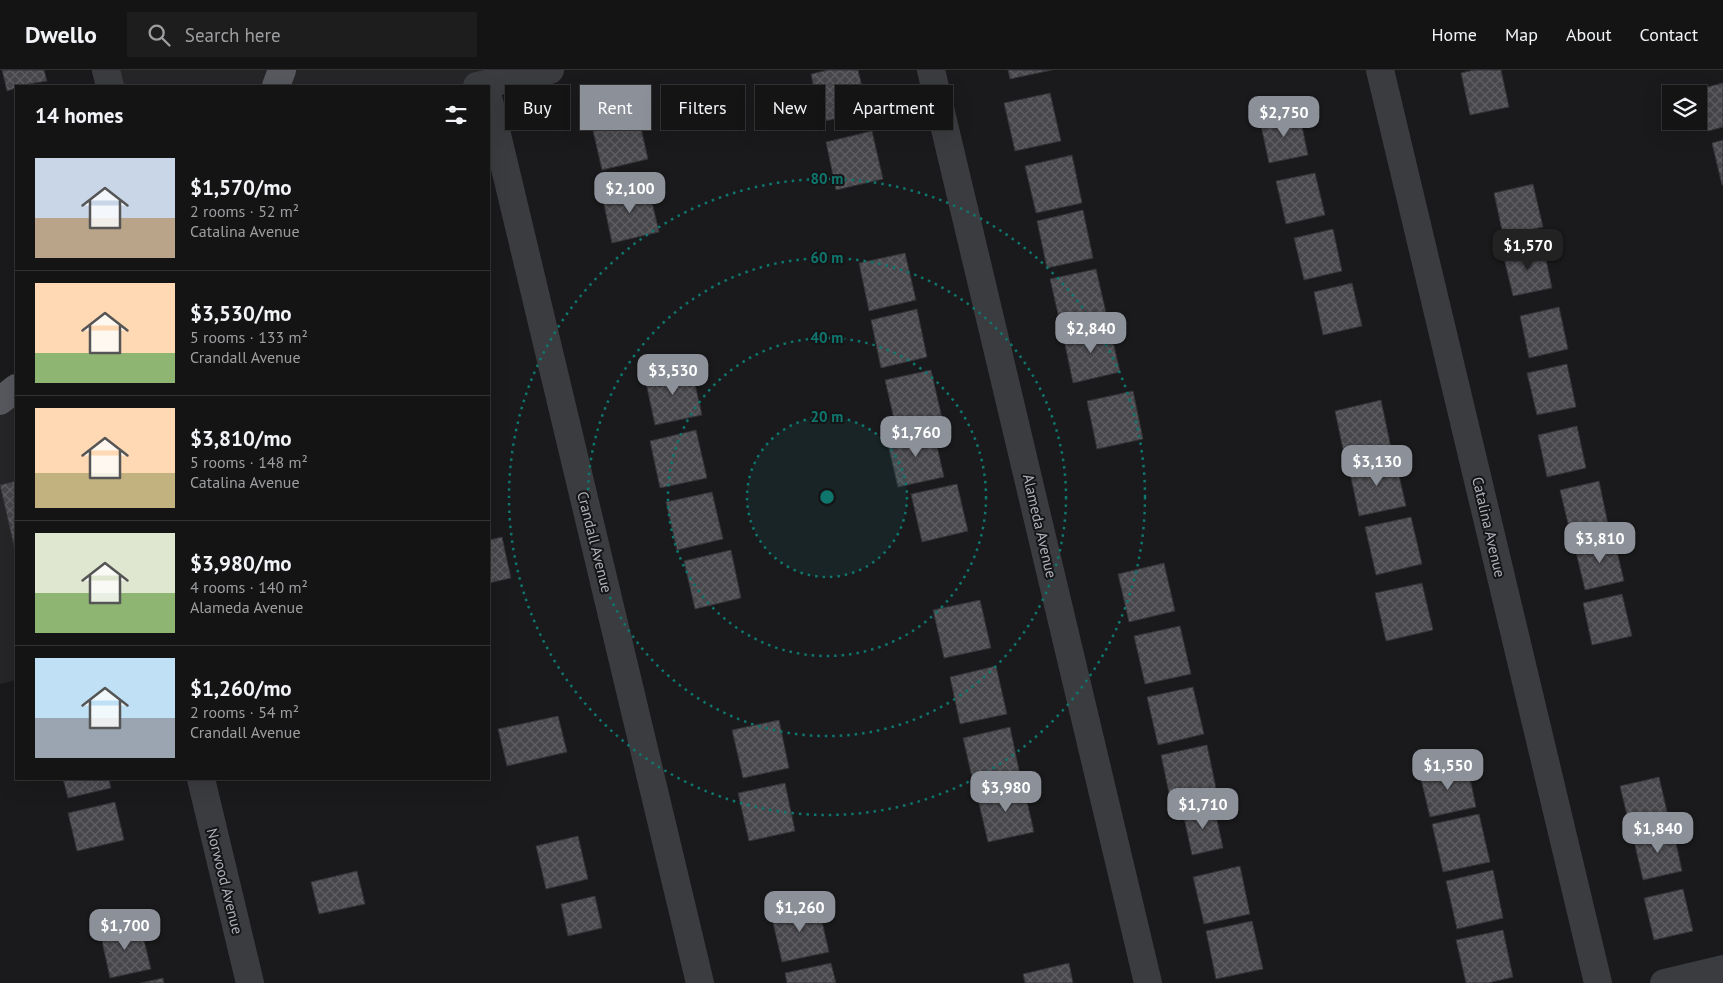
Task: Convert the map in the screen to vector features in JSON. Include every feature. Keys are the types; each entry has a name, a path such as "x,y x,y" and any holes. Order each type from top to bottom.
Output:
{"main road":[{"path":"276,85 282,70"},
{"path":"0,401 15,389"}],"street":[{"path":"106,70 110,85"},
{"path":"487,85 550,70"},
{"name":"Alameda Avenue","path":"931,70 1148,983"},
{"name":"Catalina Avenue","path":"1380,70 1598,983"},
{"name":"Crandall Avenue","path":"490,115 700,983"},
{"name":"Norwood Avenue","path":"201,780 250,983"},
{"path":"1664,983 1723,970"}],"shaded area":[{"path":"106,70 550,70 482,85 110,85"},
{"path":"15,389 15,680 0,684 0,401"}],"building":[{"path":"2,70 44,70 47,81 15,85 15,88 7,91"},
{"path":"828,70 858,70 862,85 835,85 835,119 825,121 825,85 813,85 811,74"},
{"path":"1008,70 1052,70 1010,79"},
{"path":"1474,70 1501,70 1509,107 1470,115 1461,73"},
{"path":"1723,83 1723,127 1708,131 1707,126 1707,87"},
{"path":"1050,93 1061,141 1015,151 1004,103"},
{"path":"1299,112 1308,155 1269,163 1260,121"},
{"path":"593,130 641,130 648,159 602,170"},
{"path":"872,131 883,179 836,190 826,142"},
{"path":"1723,140 1723,185 1722,185 1712,143"},
{"path":"1072,155 1082,203 1036,213 1025,166"},
{"path":"1315,173 1325,215 1286,224 1276,181"},
{"path":"1533,184 1543,227 1503,235 1494,193"},
{"path":"648,185 659,232 612,243 602,195"},
{"path":"1083,210 1093,258 1047,268 1037,221"},
{"path":"1333,229 1342,271 1304,280 1294,238"},
{"path":"1543,245 1552,288 1513,296 1503,254"},
{"path":"905,253 916,300 869,311 859,263"},
{"path":"1096,269 1107,317 1061,327 1050,279"},
{"path":"1352,283 1362,326 1323,335 1314,292"},
{"path":"1559,307 1568,349 1529,358 1520,316"},
{"path":"917,309 927,357 881,368 871,320"},
{"path":"1109,324 1120,372 1073,383 1063,335"},
{"path":"1567,364 1576,407 1537,415 1527,373"},
{"path":"691,367 702,415 655,425 645,378"},
{"path":"931,370 942,418 896,428 885,380"},
{"path":"1133,391 1143,439 1097,449 1087,401"},
{"path":"1381,400 1391,448 1345,459 1335,411"},
{"path":"1577,426 1586,468 1547,477 1538,435"},
{"path":"933,429 944,477 898,487 887,440"},
{"path":"696,430 707,478 660,488 650,441"},
{"path":"1395,458 1406,506 1359,516 1349,468"},
{"path":"15,481 15,551 0,485"},
{"path":"1599,481 1608,524 1570,532 1560,490"},
{"path":"957,484 968,531 922,542 911,494"},
{"path":"712,492 723,539 677,550 666,502"},
{"path":"1411,517 1422,564 1376,575 1365,527"},
{"path":"502,537 511,578 490,583 490,540"},
{"path":"1614,539 1624,581 1585,590 1575,548"},
{"path":"731,550 741,598 695,609 684,561"},
{"path":"1164,563 1175,611 1129,622 1118,574"},
{"path":"1422,583 1433,630 1386,641 1375,593"},
{"path":"1622,594 1632,636 1592,645 1583,603"},
{"path":"980,600 991,648 944,658 933,610"},
{"path":"1180,626 1191,674 1145,684 1134,636"},
{"path":"996,666 1007,714 960,724 950,677"},
{"path":"1193,687 1204,734 1158,745 1147,697"},
{"path":"558,716 567,752 507,766 498,729"},
{"path":"779,720 789,768 743,778 732,730"},
{"path":"1010,727 1020,775 974,786 963,738"},
{"path":"1207,745 1217,793 1171,803 1161,755"},
{"path":"1467,764 1476,807 1430,817 1420,775"},
{"path":"1659,777 1669,820 1630,828 1620,786"},
{"path":"63,780 109,780 111,788 68,798"},
{"path":"785,783 795,831 749,841 738,793"},
{"path":"1023,784 1034,832 988,842 977,795"},
{"path":"115,802 124,840 77,851 68,813"},
{"path":"1214,806 1223,848 1192,855 1183,813"},
{"path":"1479,814 1490,862 1443,872 1432,824"},
{"path":"1673,829 1682,871 1643,880 1633,837"},
{"path":"578,836 588,879 546,889 536,846"},
{"path":"1240,866 1250,914 1204,924 1193,877"},
{"path":"1493,870 1503,918 1457,929 1446,881"},
{"path":"357,871 365,904 319,914 311,882"},
{"path":"1683,889 1693,931 1654,940 1644,898"},
{"path":"595,896 602,928 568,936 561,904"},
{"path":"818,904 829,952 782,962 771,914"},
{"path":"1252,921 1263,969 1216,979 1206,931"},
{"path":"140,924 151,969 110,978 100,932"},
{"path":"1503,930 1513,977 1488,983 1466,983 1456,940"},
{"path":"831,963 836,983 787,983 785,973"},
{"path":"1069,963 1073,983 1025,983 1023,974"},
{"path":"163,978 164,983 141,983"}]}
